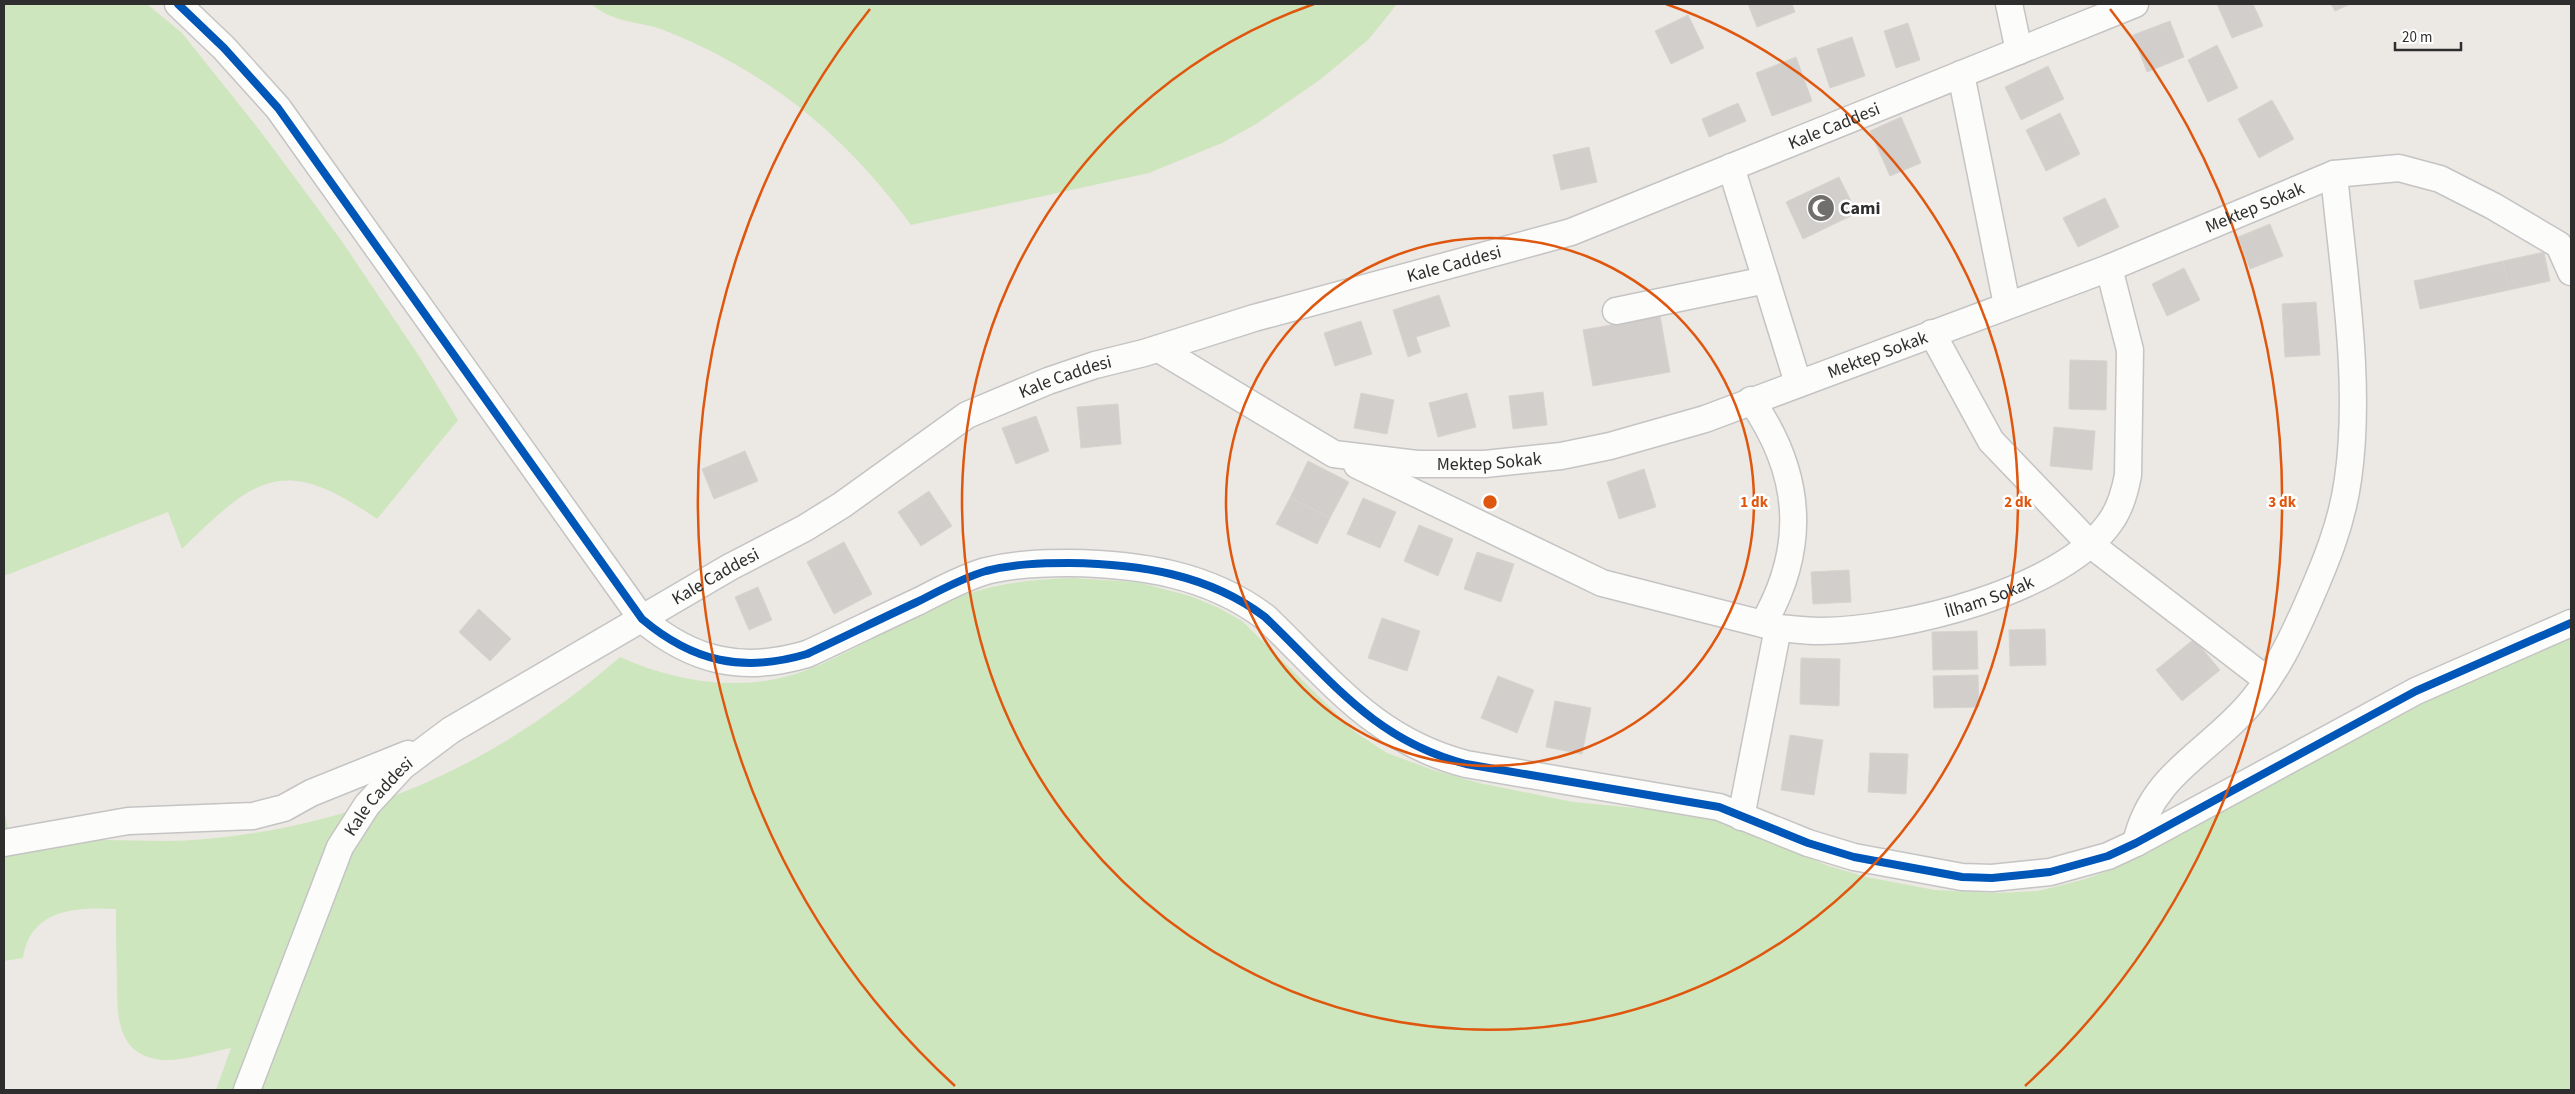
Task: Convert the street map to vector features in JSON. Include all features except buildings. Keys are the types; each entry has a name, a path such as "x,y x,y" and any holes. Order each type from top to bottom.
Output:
{"street":[{"path":"178,4 224,48 278,108 642,619 658,633 696,654 737,663 761,664 785,661 807,654 959,581 984,572 1011,566 1049,562 1120,564 1146,568 1203,583 1250,606 1266,617 1369,717 1418,748 1466,764 1719,807 1808,843 1854,857 1962,877 1992,878 2050,872 2101,858 2136,844 2416,691 2571,623"},
{"path":"2009,4 2019,51"},
{"name":"Kale Caddesi","path":"247,1090 340,847 367,804 384,784 426,747 730,567 805,528 842,505 967,415 1048,381 1158,349 1254,318 1571,232 2135,4"},
{"path":"1961,74 2007,306"},
{"path":"1731,167 1798,383"},
{"name":"Mektep Sokak","path":"1158,349 1334,454 1417,464 1510,462 1561,456 1629,442 1705,419 1751,400 2108,268 2334,174 2400,168 2440,180 2493,206 2559,244 2571,272"},
{"path":"2136,844 2144,815 2161,788 2232,723 2267,680 2288,647 2320,577 2336,532 2348,481 2353,399 2334,174"},
{"name":"İlham Sokak","path":"1334,454 1602,583 1771,626 1820,631 1865,627 1909,620 1966,606 2020,587 2060,565 2090,544 2101,534 2119,509 2128,475 2130,350 2108,268"},
{"path":"1616,311 1766,280"},
{"path":"1932,333 1990,441 2090,544 2267,680"},
{"path":"1741,817 1771,626 1790,559 1794,512 1792,488 1777,442 1751,400"},
{"path":"4,843 128,820 235,818 270,813 310,793 426,747"}],"green space":[{"path":"4,4 147,4 182,33 261,132 341,240 421,359 458,420 377,519 345,499 318,486 294,481 272,482 252,490 231,504 182,549 168,512 4,576"},
{"path":"591,4 1397,4 1369,39 1321,79 1256,124 1222,143 1149,173 911,225 888,195 838,141 782,94 752,74 685,39 656,27 617,18 604,13"},
{"path":"1072,578 1137,582 1190,596 1217,607 1242,621 1355,732 1387,753 1433,770 1479,783 1573,802 1699,814 1829,866 1866,877 1935,890 1996,893 2038,891 2105,872 2454,687 2571,638 2571,1090 216,1090 231,1048 188,1058 163,1060 147,1057 135,1050 127,1041 122,1029 117,1002 116,909 86,909 57,914 45,920 35,929 27,942 23,958 4,961 4,808 11,846 106,840 193,840 254,833 312,822 368,805 422,784 474,759 524,729 573,695 620,657 664,673 710,682 757,682 781,678 829,661 956,598 1004,585 1044,579"}],"cycle path":[{"path":"178,4 224,48 278,108 642,619 661,634 680,645 720,660 740,663 761,663 807,654 959,581 986,571 1027,564 1048,563 1095,564 1147,569 1196,581 1243,602 1265,617 1333,685 1379,724 1405,740 1434,753 1466,764 1719,807 1808,843 1854,857 1962,877 1992,878 2050,872 2108,856 2136,843 2416,691 2571,623"}],"place":[{"name":"Cami","path":"1821,208"}]}
